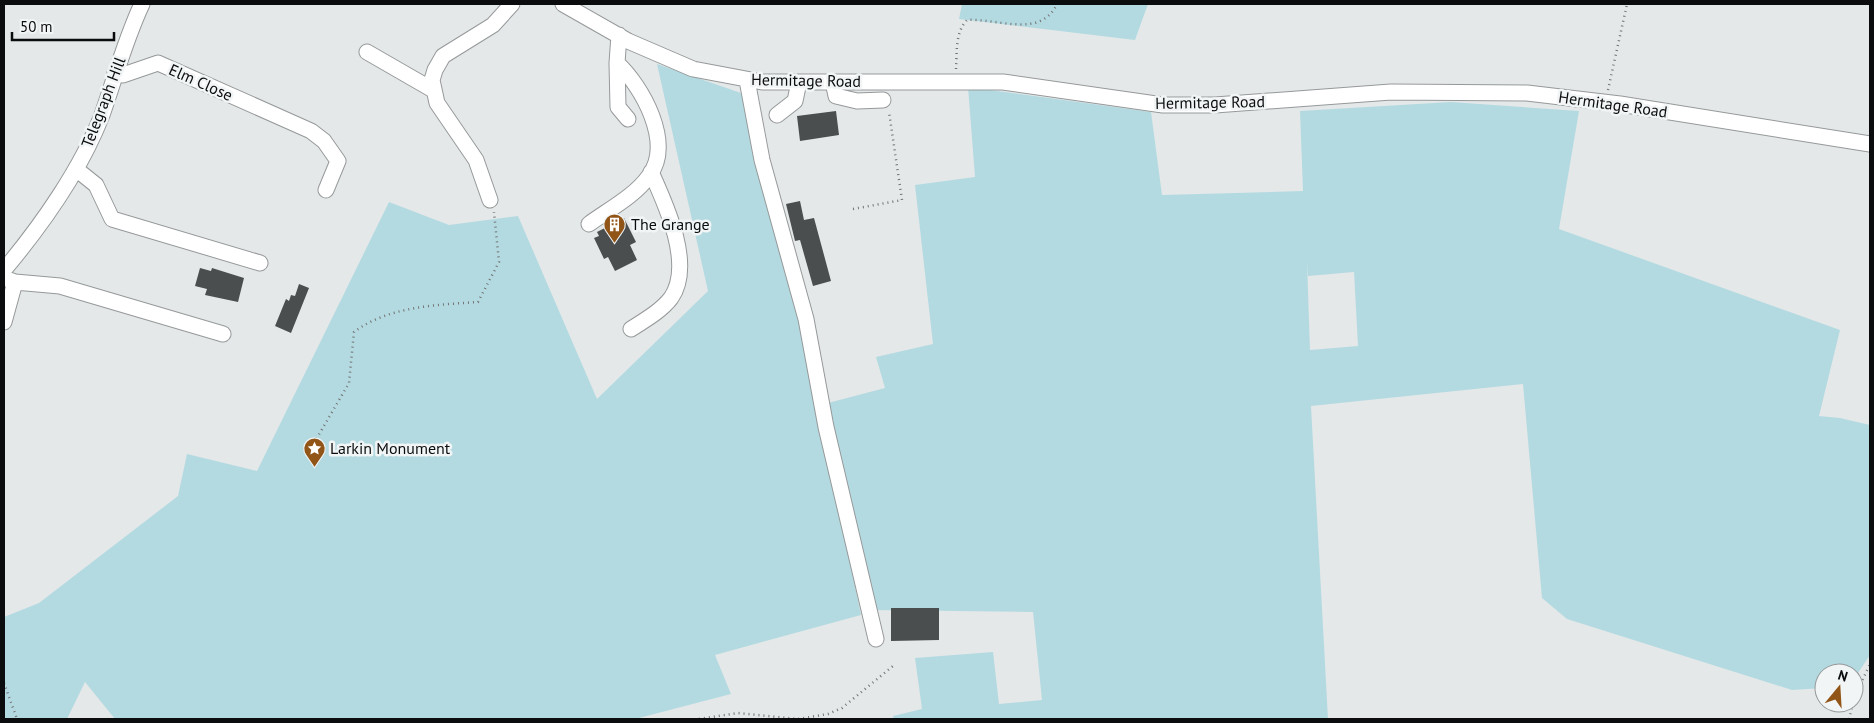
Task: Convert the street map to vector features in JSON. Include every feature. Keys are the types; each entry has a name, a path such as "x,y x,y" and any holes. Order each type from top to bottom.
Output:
{"street":[{"name":"Telegraph Hill","path":"4,270 76,169 101,116 129,33 142,4"},
{"path":"490,200 476,160 439,107 433,90 434,74 443,56 493,25 512,4"},
{"name":"Hermitage Road","path":"563,4 619,35 694,69 747,80 799,82 956,80 1003,82 1163,105 1215,105 1391,92 1527,94 1606,102 1870,144"},
{"path":"619,35 617,62 618,107 628,119"},
{"path":"367,52 433,90"},
{"path":"589,224 637,188 651,172 656,156 657,132 651,114 636,82 617,62"},
{"name":"Elm Close","path":"116,72 123,75 158,63 311,131 334,153 338,160 326,190"},
{"path":"747,80 762,160 806,319 826,427 876,639"},
{"path":"777,115 795,101 799,82"},
{"path":"833,82 836,96 857,101 883,100"},
{"path":"76,169 96,185 112,219 260,262"},
{"path":"631,329 651,316 670,298 680,278 679,257 667,208 651,172"},
{"path":"4,322 9,280 60,286 223,334"}],"path":[{"path":"956,80 959,35 961,25 967,20 978,19 1028,26 1046,19 1057,4"},
{"path":"1606,102 1627,4"},
{"path":"853,209 902,200 889,109 883,100"},
{"path":"315,458 314,443 349,383 354,332 368,321 419,307 478,302 499,262 495,215 490,200"},
{"path":"1864,677 1870,664"},
{"path":"699,719 738,714 803,719 828,714 842,708 893,666"},
{"path":"4,683 17,719"}],"shaded area":[{"path":"962,4 1148,4 1135,40 959,19"},
{"path":"657,64 741,93 803,338 861,615 715,655 731,694 635,719 115,719 85,682 67,719 4,719 4,617 39,603 178,496 187,454 257,471 389,202 449,225 518,216 597,399 708,291"},
{"path":"968,87 1151,112 1162,195 1303,191 1300,111 1451,102 1579,111 1559,229 1840,330 1819,416 1840,418 1870,425 1870,655 1864,664 1814,663 1814,689 1792,690 1567,619 1542,598 1523,384 1311,406 1328,719 894,719 893,716 922,709 915,658 993,652 999,704 1042,700 1033,612 871,610 828,403 885,388 876,357 933,344 915,185 975,177","holes":["1307,261 1308,276 1354,272 1358,346 1310,350"]}],"building":[{"path":"836,111 839,135 800,141 797,116"},
{"path":"800,201 804,220 814,218 831,281 813,286 800,240 795,241 786,204"},
{"name":"The Grange","path":"624,218 636,242 630,245 637,260 615,271 608,257 604,259 594,238 599,236 597,232"},
{"path":"200,268 211,271 212,268 244,278 238,302 205,295 207,289 195,286"},
{"path":"299,284 309,288 291,333 275,326 286,299 289,301 291,295 295,296"},
{"path":"891,608 939,608 939,640 891,641"}],"place":[{"name":"The Grange","path":"615,243"},
{"name":"Larkin Monument","path":"314,467"}]}
